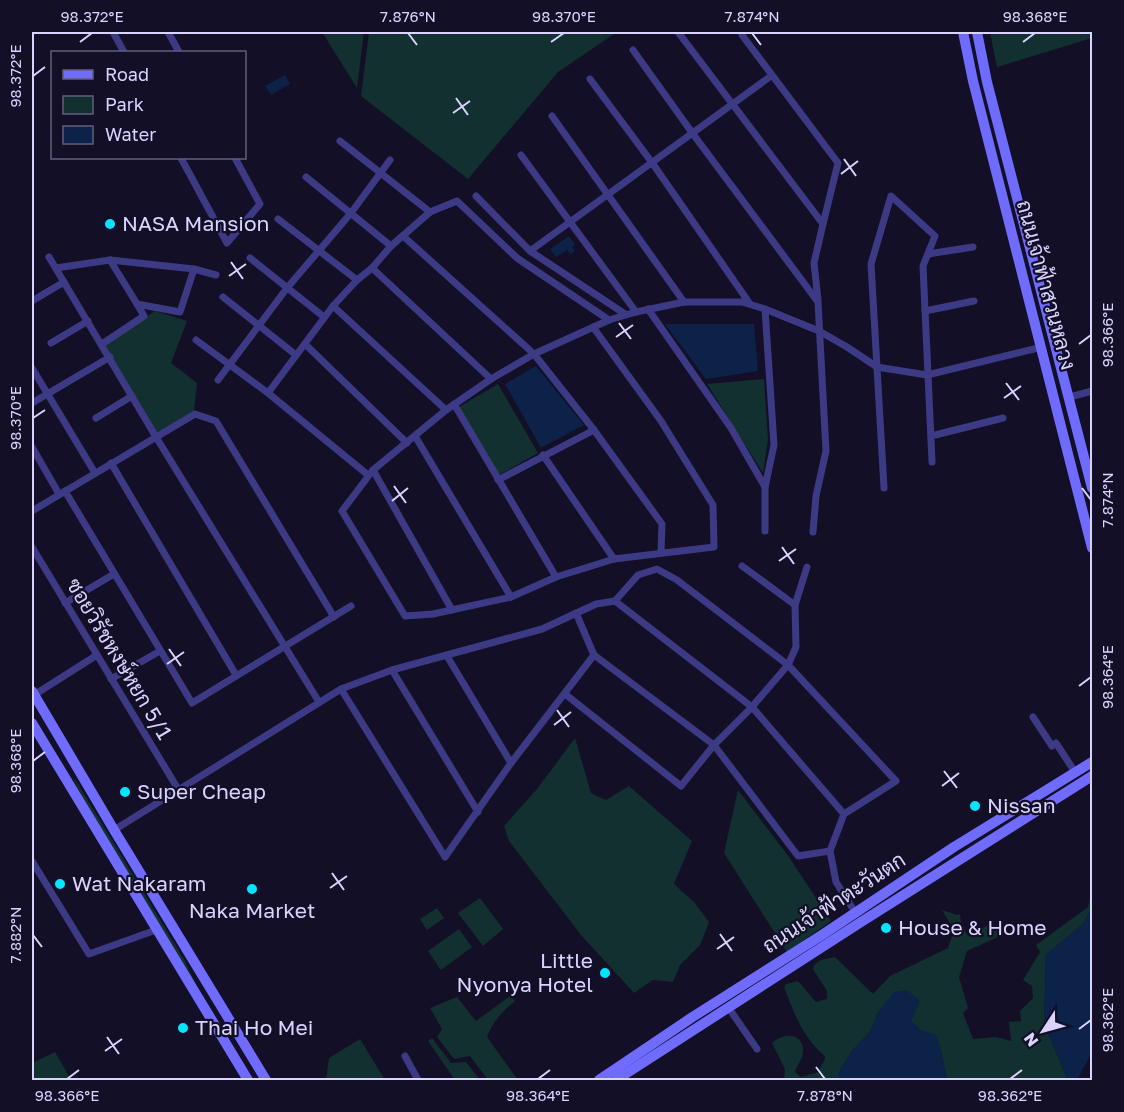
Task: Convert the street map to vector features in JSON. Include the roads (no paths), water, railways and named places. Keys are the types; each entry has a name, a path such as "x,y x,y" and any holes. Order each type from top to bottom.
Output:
{"main road":[{"name":"ถนนเจ้าฟ้าสวนหลวง","path":"963,32 973,81 1092,549"},
{"name":"ถนนเจ้าฟ้าสวนหลวง","path":"977,32 987,82 1092,488"},
{"path":"1017,253 1031,250"},
{"path":"33,693 266,1080"},
{"path":"32,723 248,1080"},
{"name":"ถนนเจ้าฟ้าตะวันตก","path":"599,1080 954,847 1092,762"},
{"path":"63,777 77,769"},
{"name":"ถนนเจ้าฟ้าตะวันตก","path":"616,1080 1092,776"},
{"path":"216,1028 230,1019"}],"street":[{"path":"113,32 123,51"},
{"path":"168,32 178,51"},
{"path":"678,32 734,103 823,224"},
{"path":"742,35 838,163 814,263 826,451 816,496 813,532"},
{"path":"633,50 818,302"},
{"path":"531,250 653,164 771,76"},
{"path":"590,79 751,304"},
{"path":"552,116 610,194 684,302"},
{"path":"340,141 430,212"},
{"path":"521,155 636,312"},
{"path":"182,159 228,243 260,204 236,159"},
{"path":"218,380 287,288 351,213 390,160"},
{"path":"306,177 391,246"},
{"path":"476,196 531,250 624,314"},
{"path":"884,488 871,264 891,196 934,236 923,266 932,462"},
{"path":"268,393 324,317 357,280 430,212 457,201 517,258 609,320"},
{"path":"278,219 357,280"},
{"path":"403,236 534,354 594,430 662,524 661,552"},
{"path":"928,254 974,247"},
{"path":"49,257 319,702"},
{"path":"250,258 324,317"},
{"path":"56,268 110,260 194,269 216,275"},
{"path":"102,344 144,316 110,260"},
{"path":"372,268 491,379"},
{"path":"137,304 180,312 194,269"},
{"path":"32,301 64,282"},
{"path":"223,297 296,355"},
{"path":"925,311 974,301"},
{"path":"593,327 661,421 713,505 714,547 614,559 556,577 511,597 433,614 405,616 342,511 371,473 454,404 534,354 593,327 609,320 624,314 684,302 742,302 819,331 847,346 877,367 927,375 1042,347"},
{"path":"333,306 446,410"},
{"path":"648,309 731,428 765,487"},
{"path":"765,309 774,445 765,487 765,531"},
{"path":"51,343 88,321"},
{"path":"196,340 371,473 452,610"},
{"path":"305,344 407,443"},
{"path":"32,403 110,357"},
{"path":"32,368 95,473"},
{"path":"1070,397 1092,391"},
{"path":"96,418 132,396"},
{"path":"454,404 556,577"},
{"path":"32,511 195,414 216,421 334,616"},
{"path":"931,436 1003,418"},
{"path":"498,480 594,430"},
{"path":"415,436 511,597"},
{"path":"32,447 114,574 192,704 351,606"},
{"path":"543,455 614,559"},
{"path":"111,463 236,675"},
{"name":"ซอยวิรัชหงษ์หยก 5/1","path":"32,547 178,789"},
{"path":"742,566 795,605"},
{"path":"566,694 681,786 714,745 752,707 788,665 796,647 795,605 807,567"},
{"path":"114,830 341,689 392,670 542,629 596,604 615,601 638,575 657,569 677,580 788,665 896,781 844,814 830,851 836,882 855,912"},
{"path":"65,603 114,574"},
{"path":"615,601 752,707 844,814"},
{"path":"576,613 594,655 714,745 798,856 830,851"},
{"path":"111,679 160,651"},
{"path":"33,693 97,655"},
{"path":"341,689 446,857 512,763 594,655"},
{"path":"447,656 512,763"},
{"path":"392,670 478,812"},
{"path":"1033,717 1052,746 1056,743 1075,772"},
{"path":"32,861 89,954 156,930"},
{"path":"728,1007 757,1049"},
{"path":"405,1056 418,1080"}],"water":[{"path":"285,75 290,84 271,95 265,86"},
{"path":"569,236 575,245 572,247 575,251 570,254 567,250 556,257 550,249"},
{"path":"665,324 754,324 758,371 706,379"},
{"path":"536,366 584,425 541,448 505,384"},
{"path":"1092,908 1092,1052 1077,1080 1068,1080 1044,1024 1046,955 1083,924"},
{"path":"907,990 920,1001 911,1021 921,1030 936,1035 947,1080 841,1080 838,1074 851,1052 869,1033 879,1011 894,992"}],"place":[{"name":"NASA Mansion","path":"110,224"},
{"name":"Super Cheap","path":"125,792"},
{"name":"Nissan","path":"975,806"},
{"name":"Wat Nakaram","path":"60,884"},
{"name":"Naka Market","path":"252,889"},
{"name":"House & Home","path":"886,928"},
{"name":"Little Nyonya Hotel","path":"605,973"},
{"name":"Thai Ho Mei","path":"183,1028"}]}
